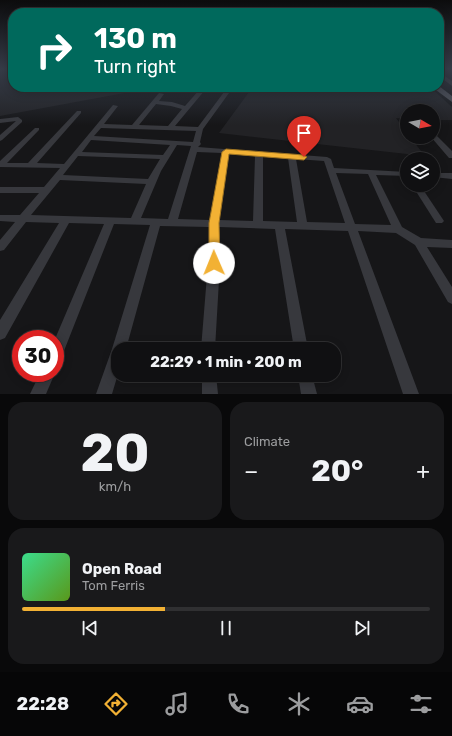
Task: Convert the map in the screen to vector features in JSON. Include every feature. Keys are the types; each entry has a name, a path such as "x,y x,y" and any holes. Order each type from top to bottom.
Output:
{"main road":[{"path":"444,88 452,94"},
{"path":"442,92 452,100"}],"street":[{"path":"170,128 200,92"},
{"path":"172,222 200,129 226,93"},
{"path":"134,127 161,94"},
{"path":"155,102 172,104 187,109"},
{"path":"0,247 22,218 115,106"},
{"path":"30,166 79,112"},
{"path":"0,121 18,119 20,121 0,139"},
{"path":"99,126 200,129"},
{"path":"0,165 37,130"},
{"path":"88,138 175,143 226,152 328,159 411,394"},
{"path":"135,221 163,157 175,143"},
{"path":"440,143 452,156"},
{"path":"208,342 214,263 214,223 226,152"},
{"path":"75,154 163,157"},
{"path":"258,224 259,154"},
{"path":"292,156 302,226"},
{"path":"0,165 65,166"},
{"path":"331,170 400,174"},
{"path":"370,172 398,229"},
{"path":"448,175 452,184"},
{"path":"56,177 151,182"},
{"path":"0,190 45,190"},
{"path":"420,192 439,221"},
{"path":"0,218 398,229 419,242 447,282 452,298"},
{"path":"0,333 66,219"},
{"path":"64,334 111,220"},
{"path":"121,342 156,222"},
{"path":"279,225 300,342"},
{"path":"419,242 452,244"},
{"path":"104,394 111,373"},
{"path":"38,394 44,382"},
{"path":"209,382 210,394"},
{"path":"307,382 309,394"}],"shaded area":[{"path":"0,87 8,87 8,92 130,92 0,116"},
{"path":"249,92 436,92 452,107 452,120 440,120 440,104 400,104 400,118 396,118 400,123 400,144 416,144 422,152 400,152 400,153 219,133"}],"route":[{"path":"214,263 214,223 226,152 304,157"}]}
